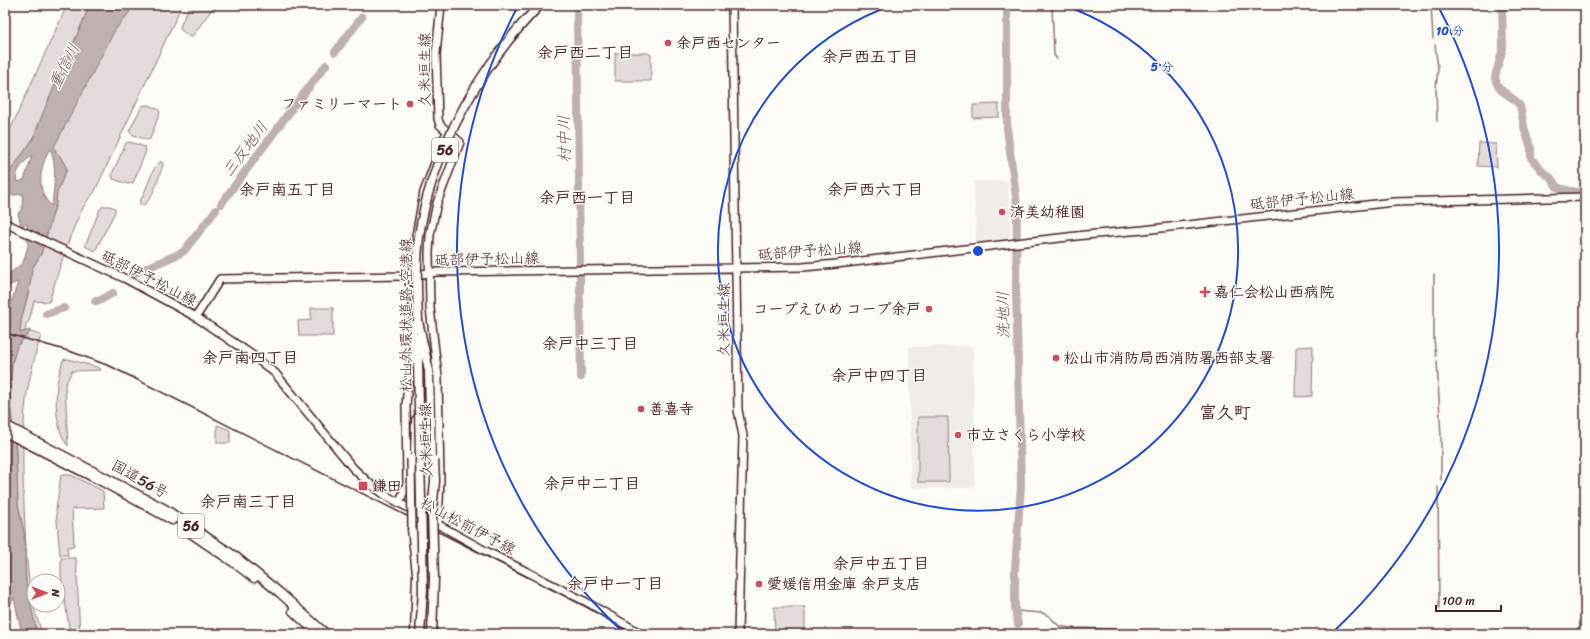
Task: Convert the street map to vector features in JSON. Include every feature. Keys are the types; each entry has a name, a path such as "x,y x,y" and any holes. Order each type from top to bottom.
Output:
{"highway":[{"name":"松山外環状道路;空港線","path":"420,634 423,590 416,363 418,321 417,262 425,207 439,164 454,128 472,94 504,47 540,5"},
{"name":"56","path":"418,321 429,372 434,579 432,634"},
{"name":"56","path":"415,634 417,566 415,458 416,363"},
{"name":"国道56号","path":"5,425 40,447 165,515 237,565 281,600 318,634"},
{"name":"国道56号","path":"5,432 40,447 165,509 236,557 280,593 326,634"},
{"name":"56","path":"432,511 435,481 434,463"},
{"name":"56","path":"412,529 417,566"}],"main road":[{"name":"久米垣生線","path":"434,463 432,331 429,272 430,235 437,203 460,142 440,125 437,110 436,54 441,5"},
{"name":"久米垣生線","path":"732,5 738,410 743,436 738,634"},
{"name":"久米垣生線","path":"412,529 410,400 416,363 412,259 424,192 447,132"},
{"name":"砥部伊予松山線","path":"5,223 126,278 196,317 220,279 413,276 429,272 795,267 836,264 1085,235 1394,202 1585,196"},
{"name":"松山松前伊予線","path":"196,317 252,355 275,373 353,468 369,483 399,503 438,525 586,602 642,634"},
{"name":"久米垣生線","path":"432,331 438,377 440,479 438,525"},
{"name":"久米垣生線","path":"399,503 407,484 406,400 408,382 416,363"},
{"path":"406,449 408,463 434,463"},
{"path":"434,463 437,460 439,449"},
{"path":"407,484 412,463"},
{"path":"434,463 440,479"}],"shaded area":[{"path":"67,5 90,5 33,139 5,179 5,141"},
{"path":"133,5 182,5 94,193 80,213 62,260 49,302 34,301 25,331 20,334 21,321 30,286 32,269 41,254 56,203 57,192 67,169 53,147 115,29 128,14"},
{"path":"190,5 215,5 191,38 180,29"},
{"path":"615,53 648,53 651,55 651,81 615,81"},
{"path":"999,104 999,117 973,118 973,105"},
{"path":"148,105 158,109 160,112 150,139 147,140 131,134 129,131 142,106"},
{"path":"130,142 145,147 146,151 133,183 128,184 113,179 112,174 126,143"},
{"path":"1479,143 1496,144 1497,167 1478,166"},
{"path":"160,162 162,162 163,165 155,188 149,199 142,206 139,202 145,192 154,169"},
{"path":"974,181 1008,181 1011,228 1008,241 976,243"},
{"path":"103,206 115,208 115,212 95,251 85,246 100,209"},
{"path":"311,308 333,308 333,336 299,336 298,321 311,320"},
{"path":"30,332 41,335 34,359 26,400 23,432 24,511 28,573 26,573 26,582 24,532 18,505 16,451 10,405 12,363 17,346"},
{"path":"971,346 973,349 975,486 973,488 911,488 909,347"},
{"path":"1313,346 1312,396 1295,397 1296,348"},
{"path":"68,359 100,368 101,370 72,371 65,385 68,446 61,433 57,416 56,392 57,381 63,360"},
{"path":"918,417 948,417 949,482 918,482"},
{"path":"217,425 230,430 230,443 217,443"},
{"path":"61,475 71,475 103,491 104,508 72,509 74,546 67,547 68,555 60,555 56,510"},
{"path":"61,558 76,558 80,634 70,634 66,608 66,573 61,573"},
{"path":"774,607 805,607 804,633 775,633"},
{"path":"33,613 36,613 43,634 37,634"}],"water":[{"name":"重信川","path":"90,5 133,5 128,14 115,30 54,147 67,169 57,192 56,203 41,254 32,269 30,286 21,321 20,333 30,330 30,332 17,346 12,363 10,405 16,451 18,505 24,532 26,613 33,613 37,634 22,634 14,598 5,614 5,498 8,497 5,477 5,349 7,329 10,326 9,310 18,282 5,289 5,277 23,263 28,246 27,224 21,226 18,213 22,209 23,194 5,196 5,179 33,139","holes":["49,150 51,150 54,164 52,206 43,194 41,187 43,164","32,156 24,180 17,182 17,174 20,167"]}],"waterway":[{"name":"洗地川","path":"1007,5 1007,128 1017,205 1016,288 1021,485 1015,569 1015,609 1018,624"},
{"path":"1052,5 1054,55 1057,59"},
{"path":"1431,5 1433,39"},
{"path":"1502,5 1503,48 1495,77 1497,84 1501,90 1516,101 1520,106 1525,131 1531,148 1531,158 1543,172 1551,178 1557,187"},
{"name":"村中川","path":"577,13 580,265"},
{"name":"三反地川","path":"335,52 362,17"},
{"path":"1435,45 1438,68 1436,88 1437,121"},
{"name":"三反地川","path":"296,104 326,65"},
{"name":"三反地川","path":"221,204 291,110"},
{"path":"1559,188 1567,190"},
{"path":"1572,191 1577,192"},
{"name":"三反地川","path":"184,251 216,210"},
{"name":"三反地川","path":"133,274 181,253"},
{"path":"1434,274 1434,340 1436,356"},
{"name":"村中川","path":"580,276 580,293"},
{"name":"三反地川","path":"95,301 99,301 113,293"},
{"name":"村中川","path":"580,299 581,377"},
{"name":"三反地川","path":"46,314 64,308"},
{"path":"1437,361 1441,437 1441,480"},
{"path":"1438,487 1439,608"},
{"path":"1016,611 1042,613 1049,616 1059,626 1071,628 1154,630"}],"railway":[{"path":"5,333 72,352 112,367 587,607 632,634"}],"place":[{"name":"余戸西センター","path":"668,43"},
{"name":"ファミリーマート","path":"410,104"},
{"name":"済美幼稚園","path":"1002,212"},
{"name":"嘉仁会松山西病院","path":"1205,292"},
{"name":"コープえひめ コープ余戸","path":"929,309"},
{"name":"松山市消防局西消防署西部支署","path":"1056,358"},
{"name":"善喜寺","path":"641,409"},
{"name":"市立さくら小学校","path":"958,435"},
{"name":"鎌田","path":"363,486"},
{"name":"愛媛信用金庫 余戸支店","path":"759,584"}],"district":[{"name":"余戸西二丁目","path":"585,52"},
{"name":"余戸西五丁目","path":"870,56"},
{"name":"余戸南五丁目","path":"287,189"},
{"name":"余戸西六丁目","path":"875,189"},
{"name":"余戸西一丁目","path":"587,197"},
{"name":"余戸中三丁目","path":"590,343"},
{"name":"余戸南四丁目","path":"250,357"},
{"name":"余戸中四丁目","path":"879,375"},
{"name":"富久町","path":"1225,412"},
{"name":"余戸中二丁目","path":"592,483"},
{"name":"余戸南三丁目","path":"248,501"},
{"name":"余戸中五丁目","path":"881,563"},
{"name":"余戸中一丁目","path":"615,583"}]}
